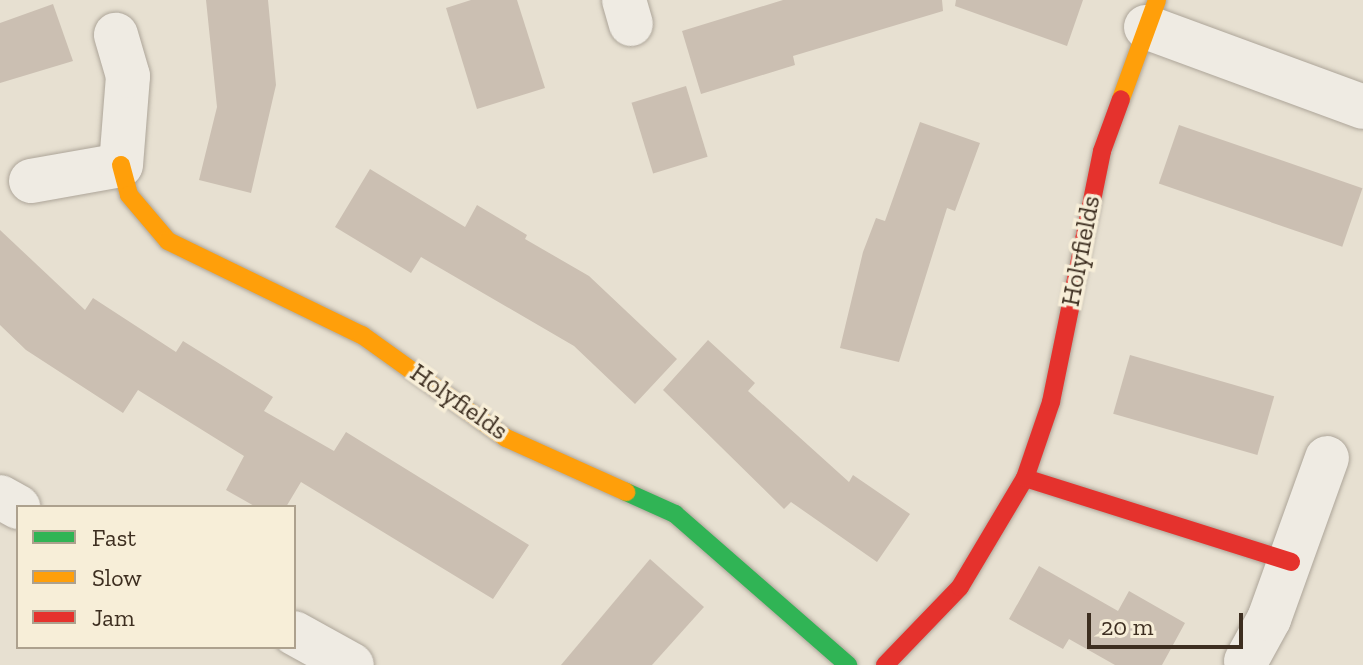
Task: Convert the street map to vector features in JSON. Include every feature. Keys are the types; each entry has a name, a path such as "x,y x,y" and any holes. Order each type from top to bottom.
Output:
{"street":[{"name":"Holyfields","path":"885,665 960,587 1025,478 1051,402 1102,151 1152,13 1363,107"},
{"name":"Holyfields","path":"116,35 128,76 121,165 129,195 168,241 362,335 506,438 675,514 848,665"},
{"path":"31,181 121,165"},
{"path":"1246,661 1291,562 1327,458"},
{"path":"1025,478 1291,562"},
{"path":"296,634 352,665"}],"building":[{"path":"206,0 268,0 276,85 251,193 199,180 217,107"},
{"path":"471,0 517,0 545,88 477,109 446,8"},
{"path":"783,0 942,0 943,11 793,56 795,65 701,94 682,31"},
{"path":"956,0 1083,0 1067,46 955,6"},
{"path":"53,4 73,61 0,83 0,23"},
{"path":"686,86 708,157 653,173 631,103"},
{"path":"920,122 980,143 955,211 947,208 899,362 840,348 863,252 876,218 885,221"},
{"path":"1179,125 1362,188 1342,247 1159,184"},
{"path":"370,169 465,227 477,205 527,235 525,239 589,276 677,359 635,404 574,346 421,257 411,273 335,227"},
{"path":"0,230 85,310 93,298 176,352 183,341 273,397 264,411 334,451 346,432 529,545 493,599 301,482 287,505 252,505 226,490 244,456 138,390 123,413 26,350 0,325"},
{"path":"708,340 755,383 748,391 849,482 853,475 910,514 877,562 791,502 784,509 663,390"},
{"path":"1130,355 1274,396 1257,455 1113,414"},
{"path":"650,559 704,607 652,665 561,665"},
{"path":"1039,566 1118,611 1129,591 1185,623 1162,665 1115,665 1069,639 1063,649 1009,619"}],"traffic: fast":[{"path":"626,492 675,514 848,665"}],"traffic: slow":[{"path":"1121,99 1157,0"},
{"path":"121,165 129,195 168,241 362,335 506,438 626,492"}],"traffic: jam":[{"path":"885,665 960,587 1025,478 1051,402 1102,151 1121,99"},
{"path":"1025,478 1291,562"}]}
